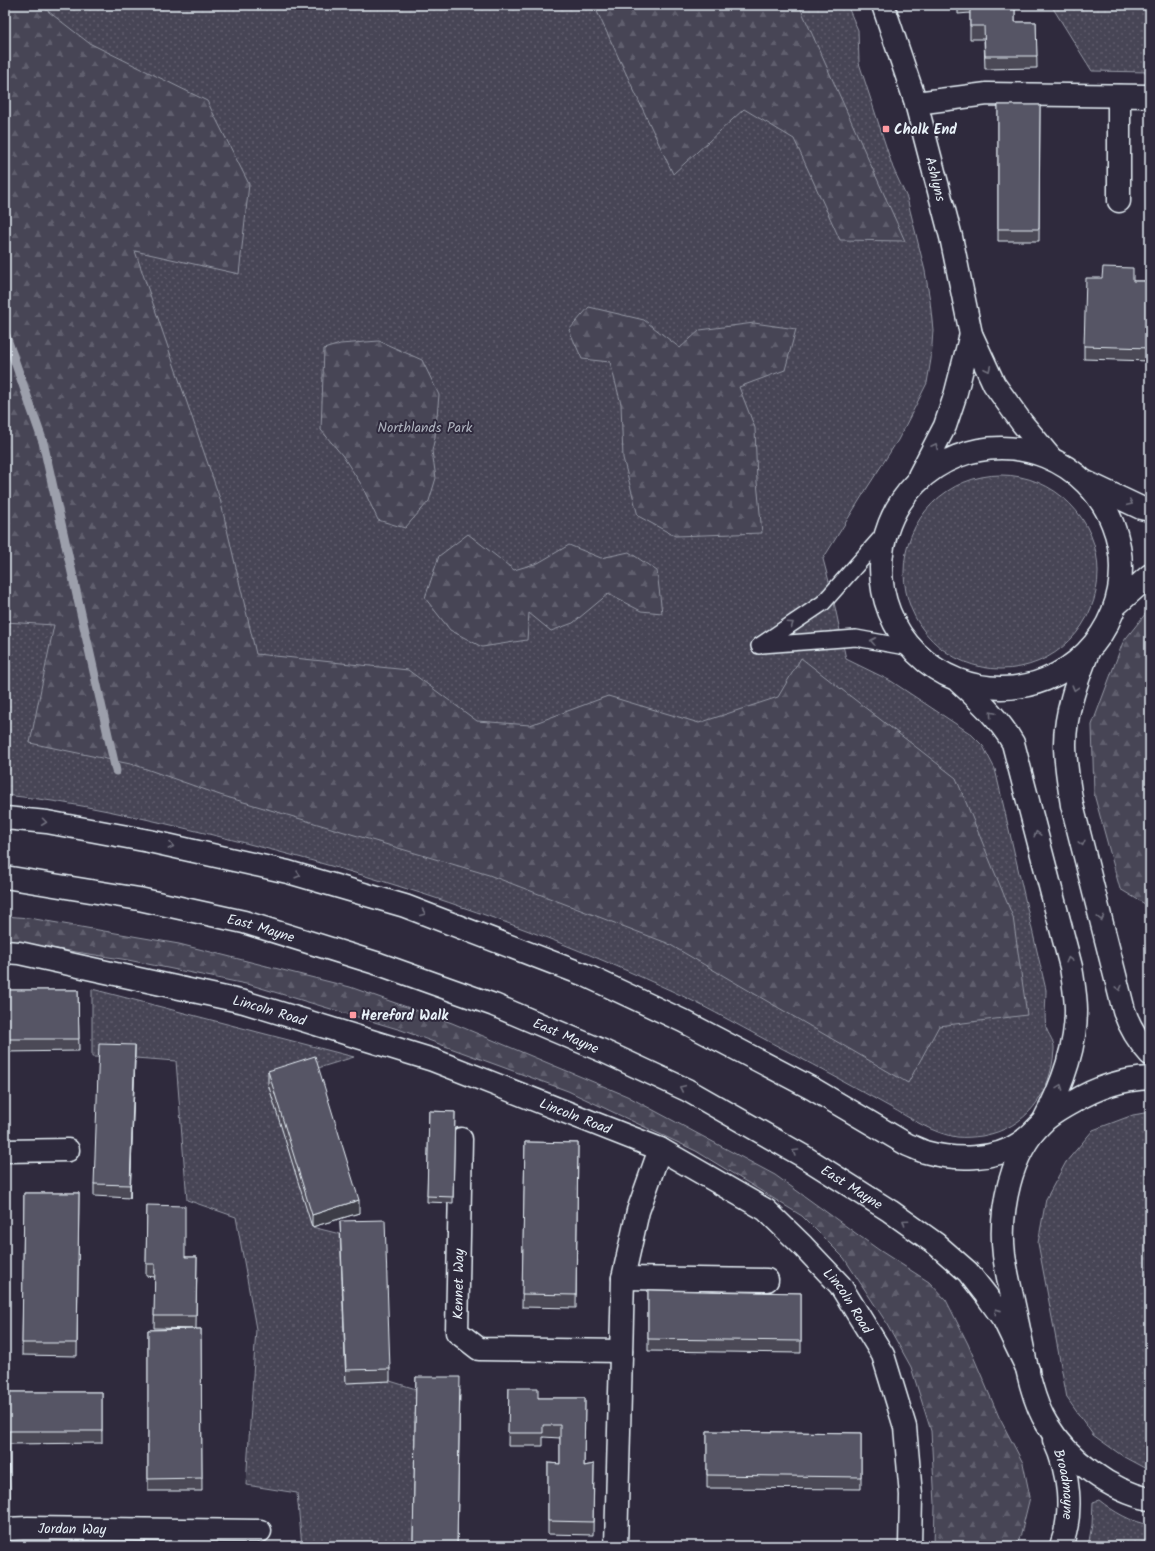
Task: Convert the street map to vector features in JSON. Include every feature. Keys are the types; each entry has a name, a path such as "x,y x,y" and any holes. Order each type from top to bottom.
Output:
{"street":[{"name":"Ashlyns","path":"883,5 916,103 951,237 971,334 994,384 1022,423 1050,457"},
{"path":"916,103 987,94 1150,96"},
{"path":"1119,96 1119,201"},
{"name":"Ashlyns","path":"917,481 945,426 955,396 971,334"},
{"path":"1005,447 1025,449 1050,457 1066,466 1086,482 1104,504 1114,525 1121,564 1120,583 1115,606 1096,642 1068,669 1044,681 1018,688 1004,689 980,687 959,681 941,673 925,662 901,637 888,612 881,584 880,561 885,533 896,508 906,493 917,481 944,461 980,448 1005,447"},
{"path":"1086,482 1141,508 1150,510"},
{"path":"1115,606 1150,575"},
{"path":"1088,651 1075,688 1068,722 1065,743 1068,782 1072,805 1124,1011 1135,1035 1150,1054"},
{"path":"959,681 985,705 1004,727 1013,743 1071,967 1076,1010 1073,1042 1056,1097 1043,1122 1027,1141 1018,1160 1010,1183 1007,1198 1003,1232 1004,1254 1028,1370 1037,1401 1047,1424 1068,1450 1087,1468 1103,1480 1123,1490 1150,1499"},
{"path":"5,818 47,822 149,841 288,872 405,906 585,975 683,1022 812,1089 908,1145 924,1152 962,1157 999,1153 1019,1144 1061,1108 1098,1089 1120,1082 1150,1078"},
{"name":"East Mayne","path":"5,877 139,899 244,922 379,964 494,1004 603,1051 687,1090 803,1156 890,1211 936,1244 968,1272 986,1295 1004,1320 1028,1370"},
{"name":"Lincoln Road","path":"5,952 19,953 244,1002 433,1060 660,1149 766,1210 840,1285 883,1355 905,1427 911,1495 910,1546"},
{"name":"Kennet Way","path":"461,1139 457,1332 479,1349 621,1351"},
{"path":"616,1546 624,1278 638,1211 660,1149"},
{"path":"5,1151 68,1150"},
{"path":"624,1278 767,1280"},
{"name":"Broadmayne","path":"1047,1424 1057,1446 1068,1492 1068,1523 1061,1546"},
{"name":"Jordan Way","path":"5,1529 29,1537 260,1531"}],"lane":[{"path":"885,533 822,603 759,646 856,638 911,648"}],"green space":[{"name":"Northlands Park","path":"5,5 847,5 858,30 859,63 893,168 907,198 925,271 933,330 931,359 927,383 898,440 823,559 846,659 891,681 971,734 983,746 995,769 1046,990 1045,1023 1054,1047 1052,1066 1048,1081 1034,1106 1024,1117 998,1132 982,1136 960,1137 940,1133 914,1121 687,998 617,966 505,922 391,884 275,851 138,817 59,802 5,795"},
{"path":"5,5 40,5 89,43 207,101 249,184 239,274 135,251 220,499 256,654 408,670 477,721 530,725 608,696 699,723 778,697 801,658 956,778 1013,917 1027,1015 939,1026 908,1083 667,943 489,875 220,795 135,765 30,743 54,625 5,622 5,524 10,524 5,511"},
{"path":"594,5 799,5 905,241 840,240 794,139 744,109 673,174"},
{"path":"1051,5 1150,5 1150,72 1092,71"},
{"path":"589,307 644,320 680,348 700,330 754,323 796,329 785,370 739,387 755,428 757,482 762,533 675,536 638,516 623,458 621,404 610,362 582,359 569,330"},
{"path":"379,341 422,360 439,395 435,437 432,451 436,478 429,501 405,528 378,520 361,484 342,455 321,430 324,349 340,344"},
{"path":"991,475 1011,475 1029,479 1047,486 1070,503 1082,518 1091,535 1098,562 1098,582 1091,609 1082,626 1070,641 1055,653 1038,662 1011,669 991,669 973,665 955,658 939,647 926,634 915,618 908,600 904,582 904,562 908,544 915,526 926,510 939,497 955,486 973,479"},
{"path":"468,534 514,570 538,563 569,545 601,558 629,552 657,571 662,613 641,611 608,594 573,623 551,631 529,613 527,640 482,647 450,630 425,598 439,556"},
{"path":"1150,608 1150,907 1120,889 1094,794 1092,725 1123,642"},
{"path":"5,916 29,918 179,944 350,987 452,1023 627,1096 775,1175 879,1250 929,1282 946,1300 968,1344 999,1417 1023,1463 1030,1497 1021,1534 1016,1546 934,1546 935,1504 931,1431 911,1367 886,1322 844,1258 802,1216 696,1151 568,1091 401,1030 251,985 128,960 5,941"},
{"path":"92,989 354,1057 315,1069 312,1227 340,1234 346,1383 390,1381 416,1389 413,1546 302,1546 297,1493 246,1485 256,1329 236,1217 187,1200 176,1061 92,1057"},
{"path":"1150,1112 1150,1471 1124,1457 1093,1435 1067,1398 1038,1243 1046,1199 1066,1162 1093,1130 1133,1115"},
{"path":"1099,1500 1123,1516 1136,1522 1150,1525 1150,1537 1139,1546 1088,1546 1092,1525 1093,1502"}],"building":[{"path":"970,5 1015,5 1015,22 1036,22 1037,56 985,56 984,26 970,26"},
{"path":"998,105 1040,105 1039,229 998,229"},
{"path":"1103,267 1133,268 1133,281 1150,281 1150,348 1084,346 1086,278 1102,278"},
{"path":"5,990 78,990 79,1039 5,1039"},
{"path":"99,1044 135,1045 130,1185 94,1184"},
{"path":"315,1056 359,1200 312,1215 268,1071"},
{"path":"429,1111 455,1112 453,1197 427,1196"},
{"path":"525,1142 578,1143 576,1295 522,1294"},
{"path":"24,1193 79,1193 77,1343 22,1343"},
{"path":"147,1205 185,1206 185,1257 197,1257 196,1316 154,1316 155,1264 146,1264"},
{"path":"385,1220 390,1369 346,1370 340,1221"},
{"path":"648,1290 801,1293 801,1341 648,1339"},
{"path":"201,1329 202,1478 148,1479 148,1330"},
{"path":"416,1377 460,1377 457,1544 413,1543"},
{"path":"509,1388 538,1388 538,1398 585,1398 584,1466 594,1464 593,1522 548,1521 548,1463 560,1464 560,1425 543,1425 543,1433 508,1433"},
{"path":"5,1392 102,1392 102,1431 9,1431 10,1500 5,1500"},
{"path":"707,1431 861,1433 861,1477 707,1475"}],"waterway":[{"path":"5,333 43,442 116,771"}],"place":[{"name":"Chalk End","path":"886,129"},
{"name":"Hereford Walk","path":"353,1015"}]}
